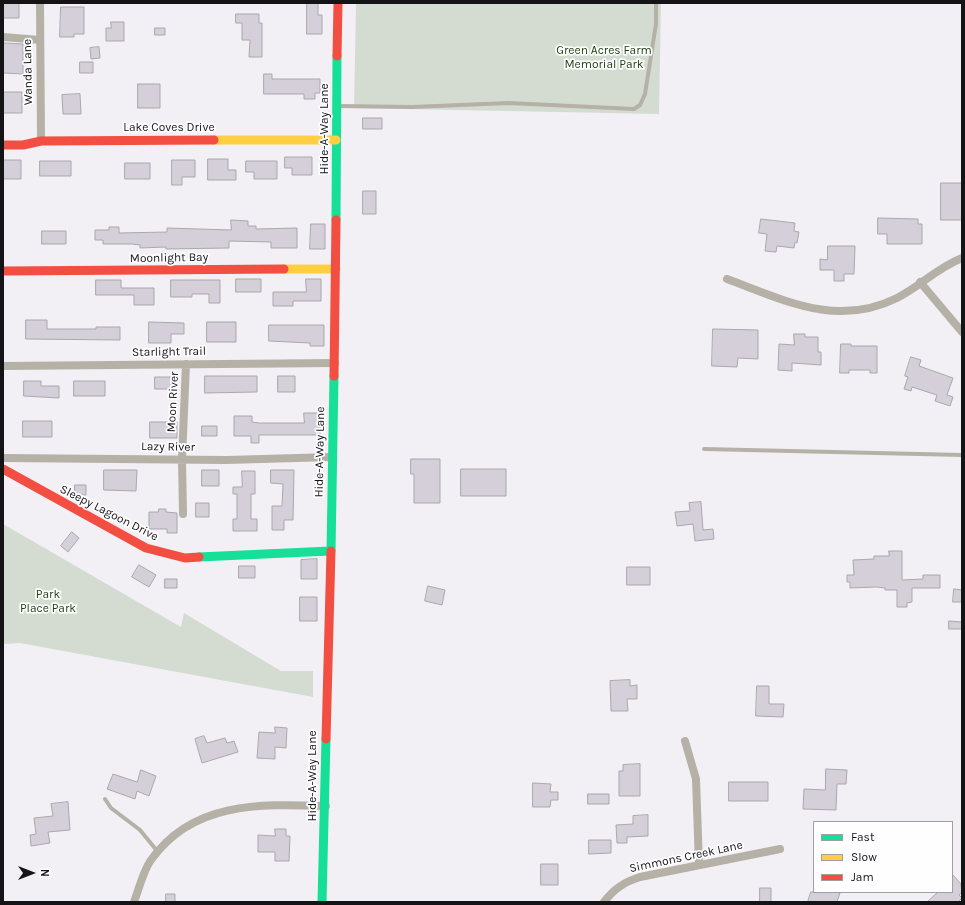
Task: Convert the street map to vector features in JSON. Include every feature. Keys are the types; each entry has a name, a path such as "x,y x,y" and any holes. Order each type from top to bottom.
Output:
{"street":[{"name":"Wanda Lane","path":"40,3 41,141"},
{"name":"Hide-A-Way Lane","path":"322,902 326,806 324,781 333,457 332,414 335,363 338,3"},
{"path":"3,37 40,40"},
{"name":"Lake Coves Drive","path":"3,145 22,145 41,141 336,140"},
{"path":"727,279 804,307 840,312 862,310 880,305 904,294 942,267 962,258"},
{"name":"Moonlight Bay","path":"3,271 336,269"},
{"path":"920,282 962,332"},
{"name":"Starlight Trail","path":"3,366 335,363"},
{"name":"Moon River","path":"184,514 182,459 186,364"},
{"name":"Lazy River","path":"3,458 182,459 333,457"},
{"name":"Sleepy Lagoon Drive","path":"3,470 146,548 185,558 330,551"},
{"path":"685,741 696,779 698,865"},
{"path":"134,902 150,860 173,835 198,819 223,811 259,806 326,806"},
{"name":"Simmons Creek Lane","path":"604,902 611,893 629,881 698,865 780,849"}],"lane":[{"path":"337,106 412,107 509,103 634,109 640,105 645,94 656,24 656,3"},
{"path":"704,448 962,455"},
{"path":"105,800 111,808 140,830 158,852"}],"green space":[{"name":"Green Acres Farm Memorial Park","path":"356,3 661,3 659,114 354,108"},
{"name":"Park Place Park","path":"3,524 181,627 184,613 281,671 313,671 313,697 20,643 3,644"}],"building":[{"path":"3,3 19,3 19,18 3,18"},
{"path":"307,3 318,3 318,15 322,15 322,34 307,34"},
{"path":"61,7 84,7 84,34 74,34 74,37 60,37"},
{"path":"236,14 259,14 259,23 262,23 262,57 249,57 250,40 242,40 242,23 236,23"},
{"path":"111,22 124,22 124,41 106,41 106,28 111,28"},
{"path":"155,28 165,28 165,35 155,35"},
{"path":"4,43 23,44 23,74 3,73"},
{"path":"99,47 100,58 91,59 90,48"},
{"path":"80,62 93,62 93,73 80,73"},
{"path":"264,74 272,74 272,79 320,79 320,93 315,93 315,99 304,99 304,94 264,94"},
{"path":"138,84 160,84 160,108 138,108"},
{"path":"3,92 22,92 22,113 3,113"},
{"path":"80,94 81,114 63,114 62,95"},
{"path":"363,118 382,118 382,129 363,129"},
{"path":"285,157 312,157 312,175 292,175 292,168 285,168"},
{"path":"208,159 228,159 228,170 236,170 236,180 208,180"},
{"path":"3,160 21,160 21,179 3,179"},
{"path":"172,160 195,160 195,177 182,177 182,185 172,185"},
{"path":"40,161 71,161 71,176 40,176"},
{"path":"246,161 277,161 277,179 254,179 254,172 246,172"},
{"path":"125,163 150,163 150,179 125,179"},
{"path":"941,183 962,183 962,220 941,220"},
{"path":"363,191 376,191 376,214 363,214"},
{"path":"878,218 918,219 918,224 922,224 922,244 887,244 887,234 878,234"},
{"path":"761,219 795,223 794,231 799,232 797,243 795,242 794,248 777,246 776,252 765,251 767,234 759,233"},
{"path":"231,220 248,221 248,226 256,226 256,229 297,228 297,248 271,248 271,242 229,241 229,248 140,248 140,245 103,244 103,240 95,240 95,230 109,230 109,227 119,227 119,233 167,232 167,228 231,230"},
{"path":"311,224 325,224 325,249 310,249"},
{"path":"42,231 66,231 66,244 42,244"},
{"path":"828,246 855,246 854,274 844,274 844,281 834,281 834,270 820,270 820,259 827,260"},
{"path":"236,279 261,279 261,292 236,292"},
{"path":"306,279 321,279 321,301 293,301 293,306 273,306 273,292 306,292"},
{"path":"96,280 121,280 121,288 154,288 154,305 134,305 134,295 96,295"},
{"path":"171,280 220,280 220,303 209,303 209,294 192,294 192,297 171,297"},
{"path":"26,320 47,320 47,329 96,329 96,327 120,327 120,340 26,339"},
{"path":"149,322 184,323 184,334 171,334 171,343 149,343"},
{"path":"207,322 236,322 236,342 207,342"},
{"path":"269,325 324,325 324,346 310,346 310,343 269,341"},
{"path":"713,329 758,330 758,359 738,358 737,367 712,366"},
{"path":"794,334 805,334 805,337 818,337 818,352 821,352 821,365 792,363 792,371 778,370 779,344 794,345"},
{"path":"841,344 851,344 851,346 877,346 877,373 870,373 870,370 849,370 849,373 840,373"},
{"path":"911,357 921,360 919,366 953,378 947,395 953,397 950,406 935,401 937,395 912,387 911,391 904,389 908,377 905,376"},
{"path":"205,376 257,376 257,392 205,393"},
{"path":"278,376 295,376 295,392 278,392"},
{"path":"155,377 171,377 171,389 155,389"},
{"path":"24,381 41,381 41,386 59,386 59,398 24,396"},
{"path":"74,381 105,381 105,396 74,396"},
{"path":"304,413 323,413 323,422 320,422 320,435 259,435 259,443 251,443 251,436 234,436 234,416 252,416 252,422 259,423 304,423"},
{"path":"23,421 52,421 52,437 23,437"},
{"path":"150,422 177,422 177,438 150,438"},
{"path":"202,426 217,426 217,436 202,436"},
{"path":"411,459 440,459 440,503 414,503 414,474 411,474"},
{"path":"461,469 506,469 506,496 461,496"},
{"path":"104,470 137,470 136,491 104,490"},
{"path":"202,470 219,470 219,486 202,486"},
{"path":"271,470 294,470 293,520 284,520 284,530 272,530 272,506 282,506 283,484 271,483"},
{"path":"242,471 255,471 255,494 251,494 251,519 257,519 257,531 233,531 233,519 237,519 237,494 233,494 233,487 242,487"},
{"path":"75,485 86,485 86,495 75,495"},
{"path":"701,502 703,530 713,529 714,539 695,541 693,524 677,526 675,512 690,511 689,503"},
{"path":"196,503 209,503 209,517 196,517"},
{"path":"159,509 166,509 166,512 177,513 177,533 167,533 167,529 149,529 149,512 158,512"},
{"path":"72,532 79,538 68,552 61,546"},
{"path":"889,551 902,551 902,580 923,579 923,575 940,575 940,588 912,588 912,602 907,603 907,607 897,607 897,590 885,590 885,588 877,587 850,588 850,582 847,582 847,575 854,575 853,560 874,559 874,556 889,556"},
{"path":"317,559 317,579 301,579 301,560"},
{"path":"139,565 156,575 149,587 132,577"},
{"path":"239,566 255,566 255,578 239,578"},
{"path":"627,567 650,567 650,585 627,585"},
{"path":"165,579 177,579 177,588 165,588"},
{"path":"428,586 445,590 442,605 425,601"},
{"path":"954,589 962,590 962,602 953,602"},
{"path":"300,597 317,597 317,621 300,621"},
{"path":"949,621 962,622 962,629 949,629"},
{"path":"630,680 630,686 637,685 637,699 627,699 628,711 611,711 610,681"},
{"path":"757,686 769,686 769,704 784,704 783,717 756,716"},
{"path":"275,727 287,728 286,748 275,747 275,759 257,758 259,732 275,733"},
{"path":"204,736 207,743 225,738 227,743 234,741 238,752 202,763 195,739"},
{"path":"640,764 640,796 619,796 619,771 623,771 623,765"},
{"path":"826,769 847,770 846,784 837,784 836,810 803,809 804,789 825,790"},
{"path":"141,770 156,776 149,796 137,791 135,799 107,789 113,774 137,782"},
{"path":"729,782 768,782 768,801 729,801"},
{"path":"533,783 551,784 550,792 558,792 558,800 551,800 550,807 533,807"},
{"path":"588,794 609,794 609,804 588,804"},
{"path":"68,802 70,830 48,832 50,843 31,846 30,835 36,834 34,818 53,816 51,804"},
{"path":"648,815 648,836 627,837 627,843 617,843 616,825 633,824 633,816"},
{"path":"275,829 286,829 286,836 290,836 289,861 275,861 275,852 258,852 258,835 275,836"},
{"path":"589,840 611,840 611,853 589,854"},
{"path":"541,864 558,864 558,885 541,885"},
{"path":"953,875 961,884 962,892 959,895 962,898 958,902 927,902 937,893 953,893"},
{"path":"760,888 771,888 771,902 760,902"},
{"path":"811,892 840,893 837,902 808,902"},
{"path":"166,894 175,894 175,902 166,902"}],"traffic: fast":[{"path":"336,220 337,56"},
{"path":"331,551 334,376"},
{"path":"199,557 330,551"},
{"path":"322,902 326,739"}],"traffic: slow":[{"path":"214,140 336,140"},
{"path":"284,269 336,269"}],"traffic: jam":[{"path":"337,56 338,3"},
{"path":"3,145 23,145 41,141 214,140"},
{"path":"334,376 336,220"},
{"path":"3,271 284,269"},
{"path":"3,469 146,548 185,558 199,557"},
{"path":"326,739 331,551"}]}
